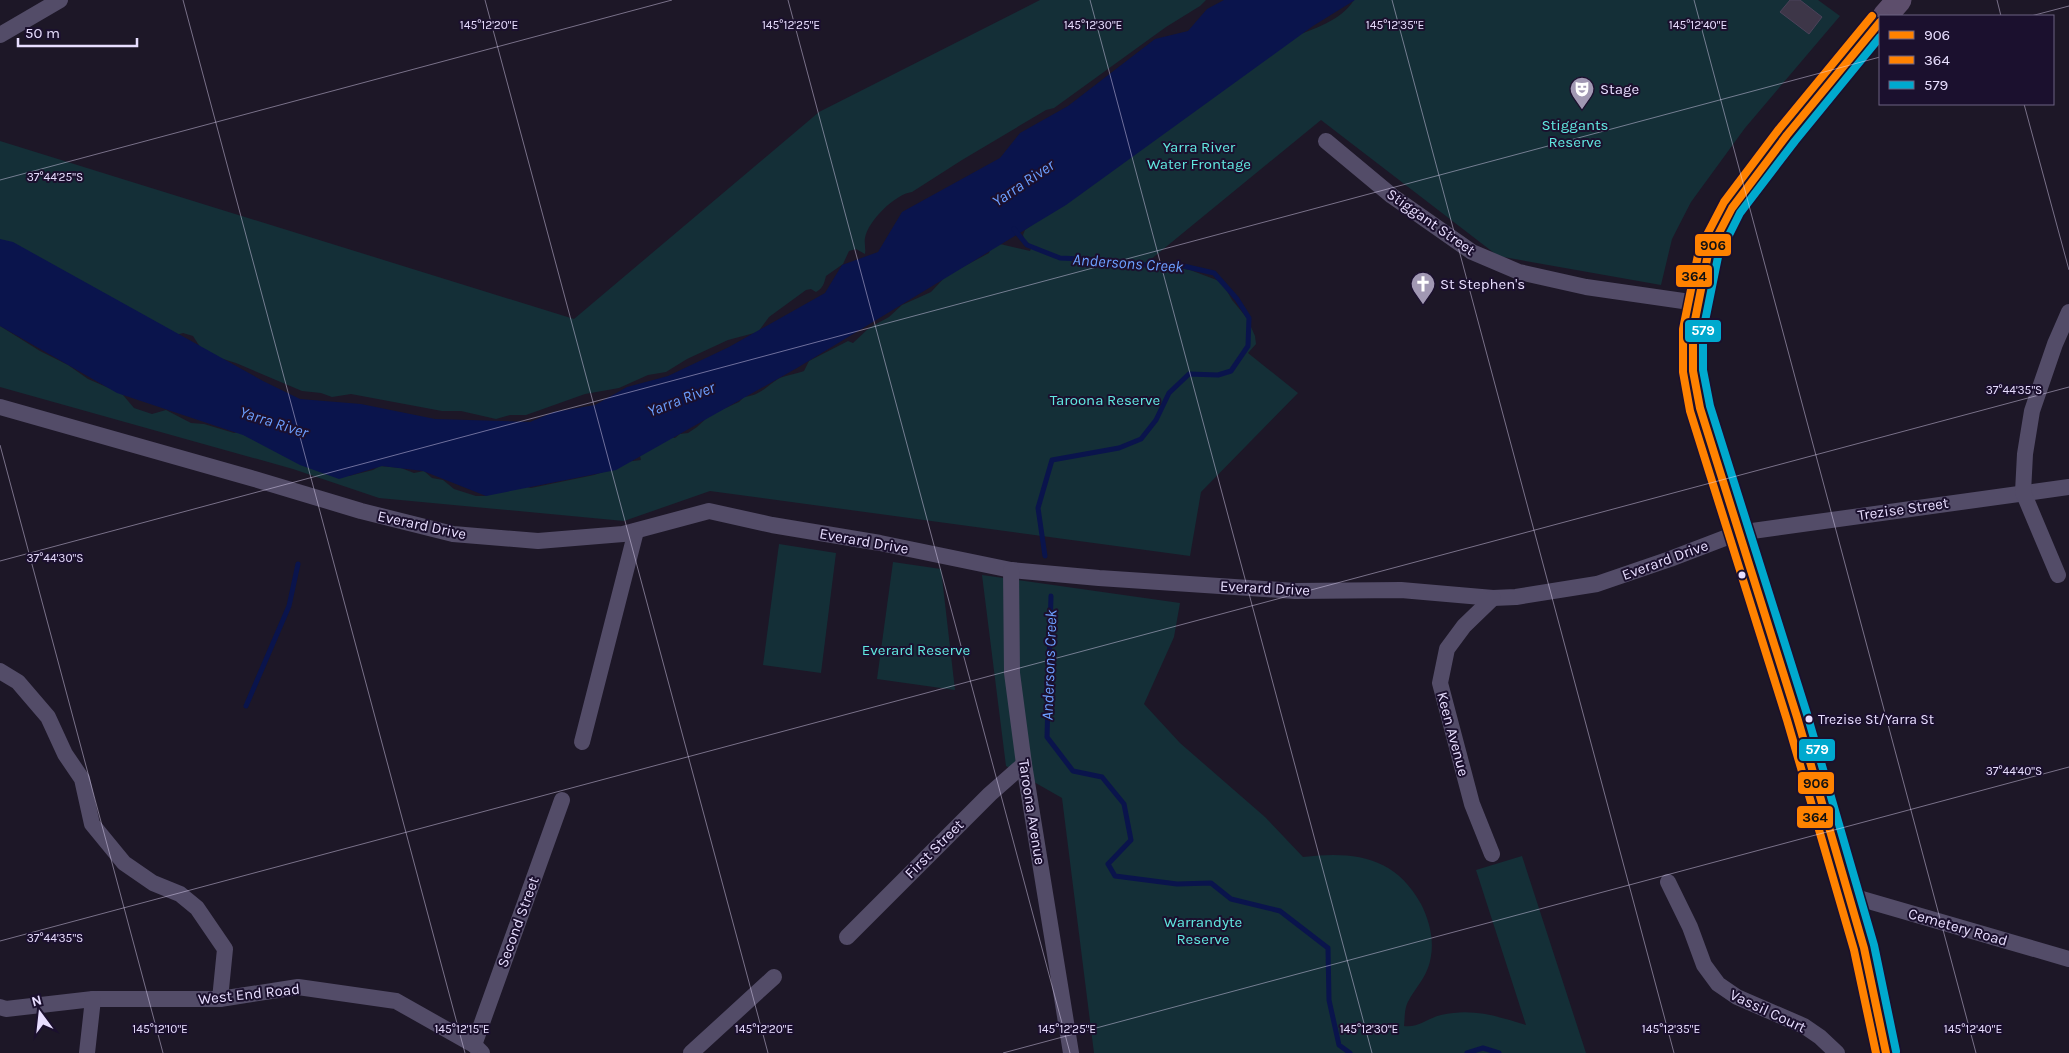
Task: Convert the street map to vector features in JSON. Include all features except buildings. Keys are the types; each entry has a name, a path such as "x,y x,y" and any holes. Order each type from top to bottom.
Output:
{"main road":[{"path":"1887,15 1899,0"},
{"path":"1879,23 1786,135 1732,208 1708,254 1693,330 1693,371 1700,408 1796,717 1864,948 1886,1053"}],"street":[{"path":"0,35 60,0"},
{"name":"Stiggant Street","path":"1326,141 1392,196 1472,252 1519,272 1577,284 1698,303"},
{"path":"2058,576 2023,492 2025,454 2032,411 2055,344 2069,312"},
{"name":"Everard Drive","path":"0,407 361,511 453,534 538,541 636,531 709,511 772,525 880,543 1011,570 1295,591 1401,590 1493,598 1516,597 1597,584 1738,533"},
{"name":"Trezise Street","path":"1738,533 2069,487"},
{"path":"582,742 636,531"},
{"name":"Taroona Avenue","path":"1011,570 1012,673 1024,764 1071,1053"},
{"name":"Keen Avenue","path":"1492,854 1472,804 1440,683 1447,649 1464,626 1493,598"},
{"path":"0,671 18,682 48,717 65,754 82,779 92,824 124,863 153,883 180,894 197,908 224,949 220,999"},
{"name":"First Street","path":"847,937 990,794 1024,764"},
{"name":"Second Street","path":"478,1049 562,800"},
{"name":"Vassil Court","path":"1668,882 1690,927 1704,965 1718,984 1737,996 1804,1026 1826,1042 1837,1053"},
{"name":"Cemetery Road","path":"1848,895 2069,959"},
{"path":"691,1053 774,977"},
{"name":"West End Road","path":"0,1007 6,1008 93,999 220,999 298,987 396,1001 478,1049"},
{"path":"87,1053 93,999"}],"green space":[{"path":"1040,0 1206,0 1054,108 1046,110 912,192 890,203 883,209 867,231 865,254 856,249 849,251 843,264 826,276 824,284 820,289 816,292 811,289 806,290 769,317 758,332 728,340 687,359 666,372 648,375 619,388 585,394 526,415 510,415 496,419 461,411 442,411 351,394 332,397 321,393 302,391 236,363 204,353 193,336 183,333 172,336 0,252 0,141 574,319 819,112"},
{"path":"1354,0 1818,0 1840,16 1745,128 1691,202 1672,239 1661,285 1498,256 1321,120 1150,260 1169,262 1178,268 1190,270 1222,282 1232,300 1247,318 1255,336 1256,344 1248,353 1298,393 1201,492 1190,556 710,491 624,521 379,498 293,469 0,387 0,326 40,351 68,365 88,379 123,395 134,408 152,414 166,410 191,423 204,424 234,433 246,430 349,476 373,470 380,466 401,468 414,473 424,471 432,478 443,480 454,489 476,496 486,496 514,484 531,488 594,475 606,471 618,463 641,460 640,456 670,437 675,438 680,434 688,433 710,415 739,402 744,397 758,393 780,378 804,371 809,361 848,341 853,343 869,328 889,317 902,305 931,292 946,276 989,253 991,247 1000,244 1030,251 1032,246 1024,239 1023,235 1025,230 1291,38 1334,19 1348,8"},
{"name":"Everard Reserve","path":"779,544 836,553 821,673 763,665"},
{"name":"Everard Reserve","path":"893,562 941,569 955,690 877,679"},
{"name":"Warrandyte Reserve","path":"982,575 1180,603 1174,637 1144,704 1180,743 1265,817 1303,857 1339,855 1371,860 1385,866 1411,888 1426,916 1430,929 1432,949 1428,969 1407,1003 1404,1026 1418,1024 1441,1015 1464,1012 1494,1016 1526,1025 1476,870 1522,856 1586,1053 1094,1053 1062,798 1006,766"}],"water":[{"name":"Yarra River","path":"1224,0 1355,0 1313,26 1066,205 797,368 616,470 486,496 423,471 382,466 339,479 300,465 243,435 117,393 0,326 0,239 13,242 263,381 300,399 361,404 435,419 530,422 554,412 595,405 627,387 668,376 729,347 825,293 842,265 878,252 902,212 1000,158 1020,133 1068,106 1155,39 1188,31 1207,9"}],"waterway":[{"name":"Andersons Creek","path":"1014,229 1027,245 1060,258 1103,260 1155,266 1179,265 1214,273 1237,299 1249,318 1248,346 1231,371 1218,375 1189,374 1169,393 1156,420 1141,439 1119,448 1052,460 1038,508 1045,556"},
{"path":"246,706 289,606 298,564"},
{"name":"Andersons Creek","path":"1051,596 1047,737 1073,771 1102,777 1124,804 1131,840 1108,864 1115,876 1177,884 1211,883 1231,899 1280,911 1328,948 1329,1000 1339,1045 1350,1053"},
{"name":"Andersons Creek","path":"1467,1053 1483,1048 1499,1053"}],"transit line":[{"name":"364","path":"1872,16 1779,129 1724,202 1699,250 1683,329 1683,372 1690,411 1787,720 1854,950 1876,1053"},
{"name":"906","path":"1879,23 1787,135 1732,208 1708,254 1693,330 1693,371 1700,408 1797,717 1864,948 1886,1053"},
{"name":"579","path":"1879,38 1795,141 1740,213 1718,257 1703,331 1703,370 1710,406 1807,714 1874,945 1896,1051"}],"place":[{"name":"Stage","path":"1582,110"},
{"name":"St Stephen's","path":"1423,305"},
{"name":"Trezise St/Yarra St","path":"1809,719"}],"park label":[{"name":"Stiggants Reserve","path":"1575,134"},
{"name":"Yarra River Water Frontage","path":"1199,156"},
{"name":"Taroona Reserve","path":"1105,400"}]}
